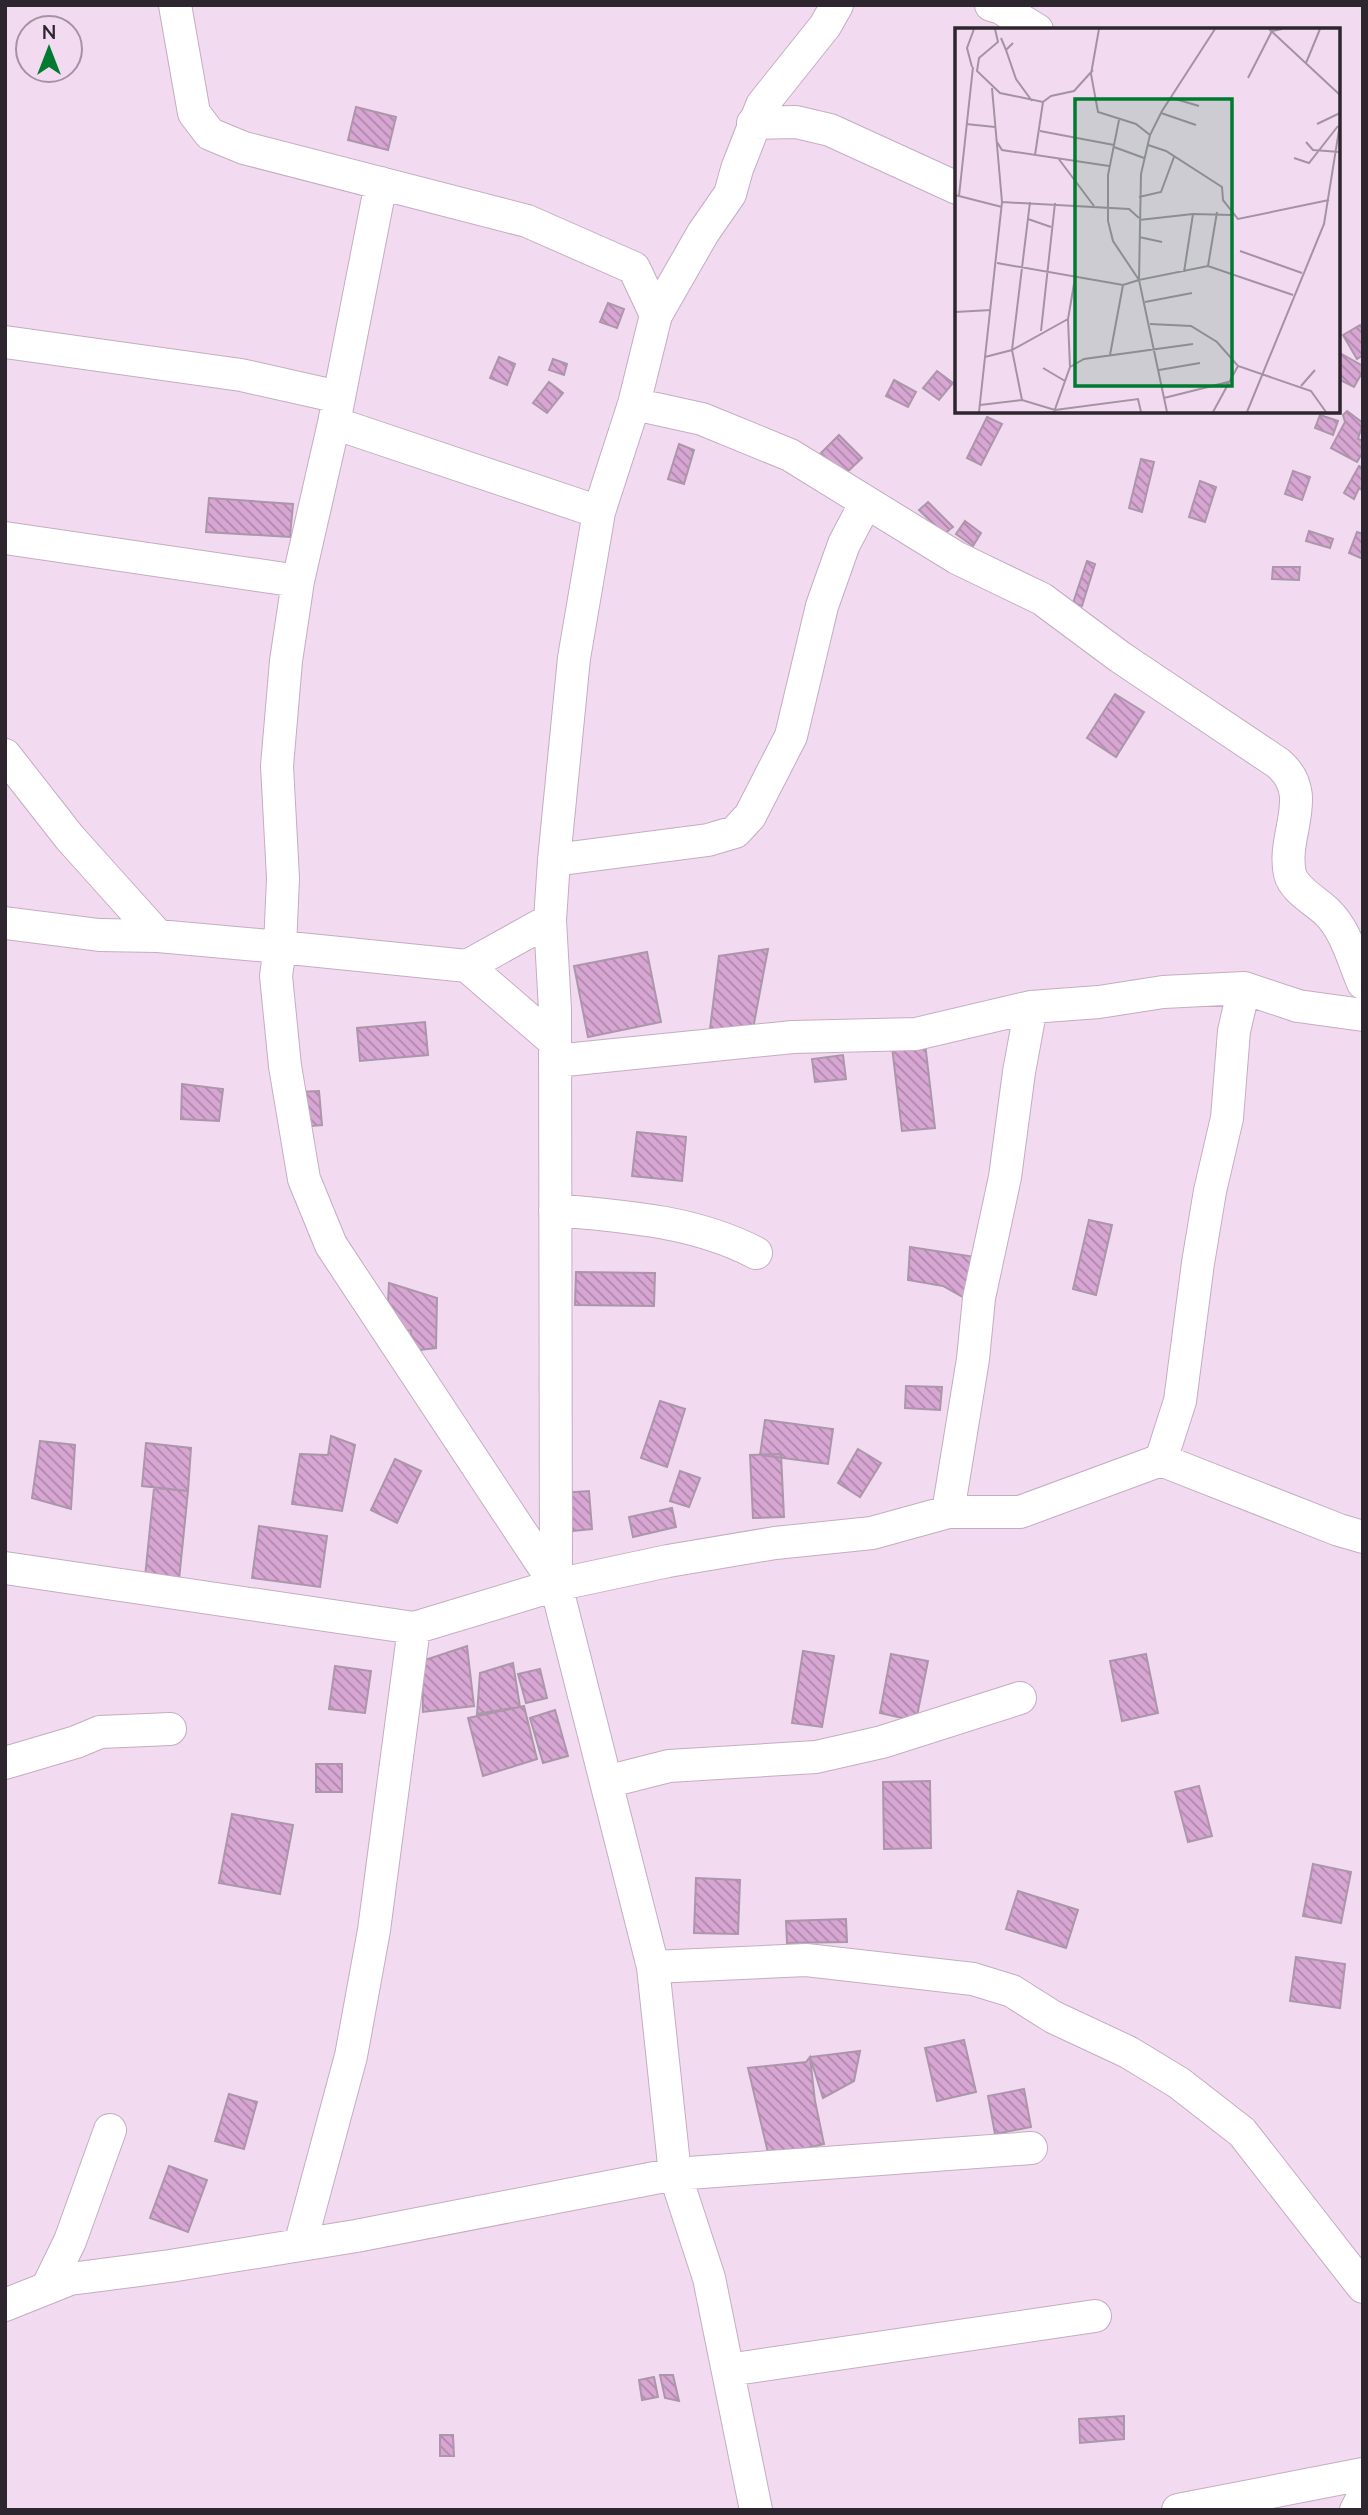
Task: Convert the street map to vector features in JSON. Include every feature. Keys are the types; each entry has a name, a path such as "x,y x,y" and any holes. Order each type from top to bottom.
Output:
{"street":[{"path":"176,5 194,113 211,134 244,148 527,221 634,268 681,272"},
{"path":"756,2510 709,2277 675,2174 653,1967 556,1585 555,1051 550,920 575,658 599,512 634,404 656,315 703,233 730,194 753,123 762,105 825,26 837,5"},
{"path":"991,5 1034,28"},
{"path":"753,123 796,122 830,130 955,187"},
{"path":"381,183 336,410 298,582 286,661 277,766 283,878 276,976 285,1066 304,1179 331,1244 556,1585"},
{"path":"634,268 656,315"},
{"path":"5,342 241,375 599,512"},
{"path":"634,404 702,419 790,455 865,504 957,558 1042,599 1120,657 1281,766 1292,778 1296,790 1289,859 1294,883 1337,923 1363,983"},
{"path":"554,860 708,840 735,832 750,816 791,736 822,606 844,544 865,504"},
{"path":"5,538 298,582"},
{"path":"5,755 70,838 158,936"},
{"path":"5,923 99,935 158,936 467,966 550,920"},
{"path":"467,966 555,1051 793,1037 916,1034 1031,1007 1099,1002 1163,992 1244,988 1298,1006 1363,1015"},
{"path":"1161,1460 1180,1401 1198,1263 1210,1191 1227,1118 1234,1031 1244,988"},
{"path":"948,1512 963,1429 979,1297 1005,1177 1031,1007"},
{"path":"555,1210 635,1217 729,1239 756,1254"},
{"path":"5,1568 414,1628 556,1585 668,1561 775,1543 872,1534 948,1512 1020,1512 1161,1460 1363,1537"},
{"path":"300,2245 351,2056 374,1930 414,1628"},
{"path":"606,1782 669,1766 816,1757 882,1742 1020,1699"},
{"path":"5,1763 100,1732 170,1730"},
{"path":"653,1967 806,1960 973,1979 1012,1991 1053,2017 1128,2052 1179,2083 1242,2132 1363,2287"},
{"path":"47,2288 70,2241 110,2130"},
{"path":"5,2305 70,2279 300,2245 675,2174 1031,2148"},
{"path":"728,2370 1095,2316"},
{"path":"1178,2510 1363,2474"},
{"path":"1356,2510 1363,2497"}],"building":[{"path":"356,107 396,117 388,150 348,140"},
{"path":"608,303 624,309 617,328 600,322"},
{"path":"1360,325 1363,330 1363,355 1357,359 1343,335"},
{"path":"1340,353 1363,366 1354,387 1340,380"},
{"path":"499,357 515,364 507,385 490,378"},
{"path":"553,359 567,364 564,375 549,370"},
{"path":"937,371 953,383 939,400 923,388"},
{"path":"894,380 916,392 908,407 886,396"},
{"path":"549,382 563,393 547,413 533,403"},
{"path":"1347,411 1363,423 1358,439 1363,441 1363,452 1357,462 1331,448 1345,422 1343,415"},
{"path":"1320,415 1338,421 1333,435 1315,428"},
{"path":"987,417 1002,424 981,465 967,458"},
{"path":"839,435 862,458 844,475 821,453"},
{"path":"679,444 694,450 684,484 668,479"},
{"path":"1141,459 1154,462 1142,512 1129,508"},
{"path":"1359,466 1363,468 1363,491 1359,488 1354,499 1344,493"},
{"path":"1293,471 1310,477 1302,500 1285,494"},
{"path":"1200,481 1216,487 1205,522 1189,517"},
{"path":"209,498 293,504 290,537 206,532"},
{"path":"928,502 953,527 944,534 919,510"},
{"path":"965,521 981,533 973,546 956,534"},
{"path":"1309,531 1333,539 1330,548 1306,541"},
{"path":"1357,532 1363,534 1363,559 1349,553"},
{"path":"1087,561 1095,564 1082,606 1073,603"},
{"path":"1273,567 1300,567 1299,580 1272,579"},
{"path":"1115,694 1144,712 1116,757 1087,738"},
{"path":"768,949 752,1034 709,1037 719,956"},
{"path":"647,952 661,1022 588,1037 574,966"},
{"path":"425,1022 428,1055 360,1061 357,1028"},
{"path":"925,1043 935,1128 902,1131 892,1047"},
{"path":"843,1055 846,1079 815,1082 812,1059"},
{"path":"182,1084 223,1089 219,1121 181,1119"},
{"path":"319,1091 322,1125 300,1127 298,1092"},
{"path":"637,1132 686,1137 682,1181 632,1176"},
{"path":"1089,1220 1112,1225 1096,1295 1073,1289"},
{"path":"910,1247 982,1258 975,1304 943,1286 908,1280"},
{"path":"576,1272 655,1273 654,1306 575,1305"},
{"path":"389,1283 437,1298 436,1348 409,1351 411,1330 400,1333 388,1302"},
{"path":"906,1386 942,1387 940,1410 905,1408"},
{"path":"660,1401 685,1409 667,1467 641,1458"},
{"path":"765,1420 833,1429 828,1464 760,1455"},
{"path":"331,1436 355,1445 342,1511 292,1504 300,1454 328,1455"},
{"path":"40,1441 75,1445 71,1509 32,1498"},
{"path":"146,1443 191,1448 188,1491 142,1486"},
{"path":"858,1449 881,1463 860,1497 838,1483"},
{"path":"781,1454 784,1517 753,1518 750,1455"},
{"path":"395,1459 421,1471 397,1523 371,1510"},
{"path":"680,1471 700,1478 689,1507 670,1501"},
{"path":"154,1488 188,1491 178,1590 144,1587"},
{"path":"589,1491 592,1529 563,1532 560,1493"},
{"path":"672,1508 676,1527 633,1537 629,1517"},
{"path":"259,1526 327,1536 320,1587 252,1578"},
{"path":"467,1646 474,1706 423,1712 422,1661"},
{"path":"803,1651 834,1656 822,1727 792,1723"},
{"path":"891,1654 928,1661 916,1721 880,1713"},
{"path":"1146,1654 1158,1713 1122,1721 1110,1661"},
{"path":"513,1663 520,1707 477,1714 480,1673"},
{"path":"335,1666 371,1671 365,1713 329,1709"},
{"path":"540,1669 547,1698 526,1703 518,1674"},
{"path":"524,1706 537,1759 483,1776 468,1718"},
{"path":"555,1710 568,1756 543,1763 530,1718"},
{"path":"316,1764 342,1764 342,1792 316,1792"},
{"path":"930,1781 931,1848 884,1849 883,1782"},
{"path":"1199,1786 1212,1836 1188,1842 1175,1792"},
{"path":"232,1814 293,1825 280,1894 219,1883"},
{"path":"1313,1864 1351,1872 1341,1923 1303,1916"},
{"path":"696,1878 740,1880 738,1934 694,1933"},
{"path":"1018,1891 1078,1910 1066,1948 1006,1929"},
{"path":"846,1919 847,1942 787,1943 786,1921"},
{"path":"1296,1957 1345,1964 1340,2008 1290,2001"},
{"path":"964,2040 976,2092 937,2101 925,2048"},
{"path":"860,2051 854,2081 823,2098 810,2057"},
{"path":"810,2057 824,2144 769,2157 748,2068 806,2062"},
{"path":"1024,2089 1031,2127 995,2134 988,2096"},
{"path":"229,2094 257,2102 244,2149 215,2141"},
{"path":"169,2166 207,2180 188,2232 150,2218"},
{"path":"660,2375 673,2375 679,2401 665,2398"},
{"path":"654,2377 658,2397 642,2400 639,2380"},
{"path":"1124,2416 1124,2439 1080,2443 1079,2419"},
{"path":"440,2435 453,2435 454,2456 440,2456"}]}
